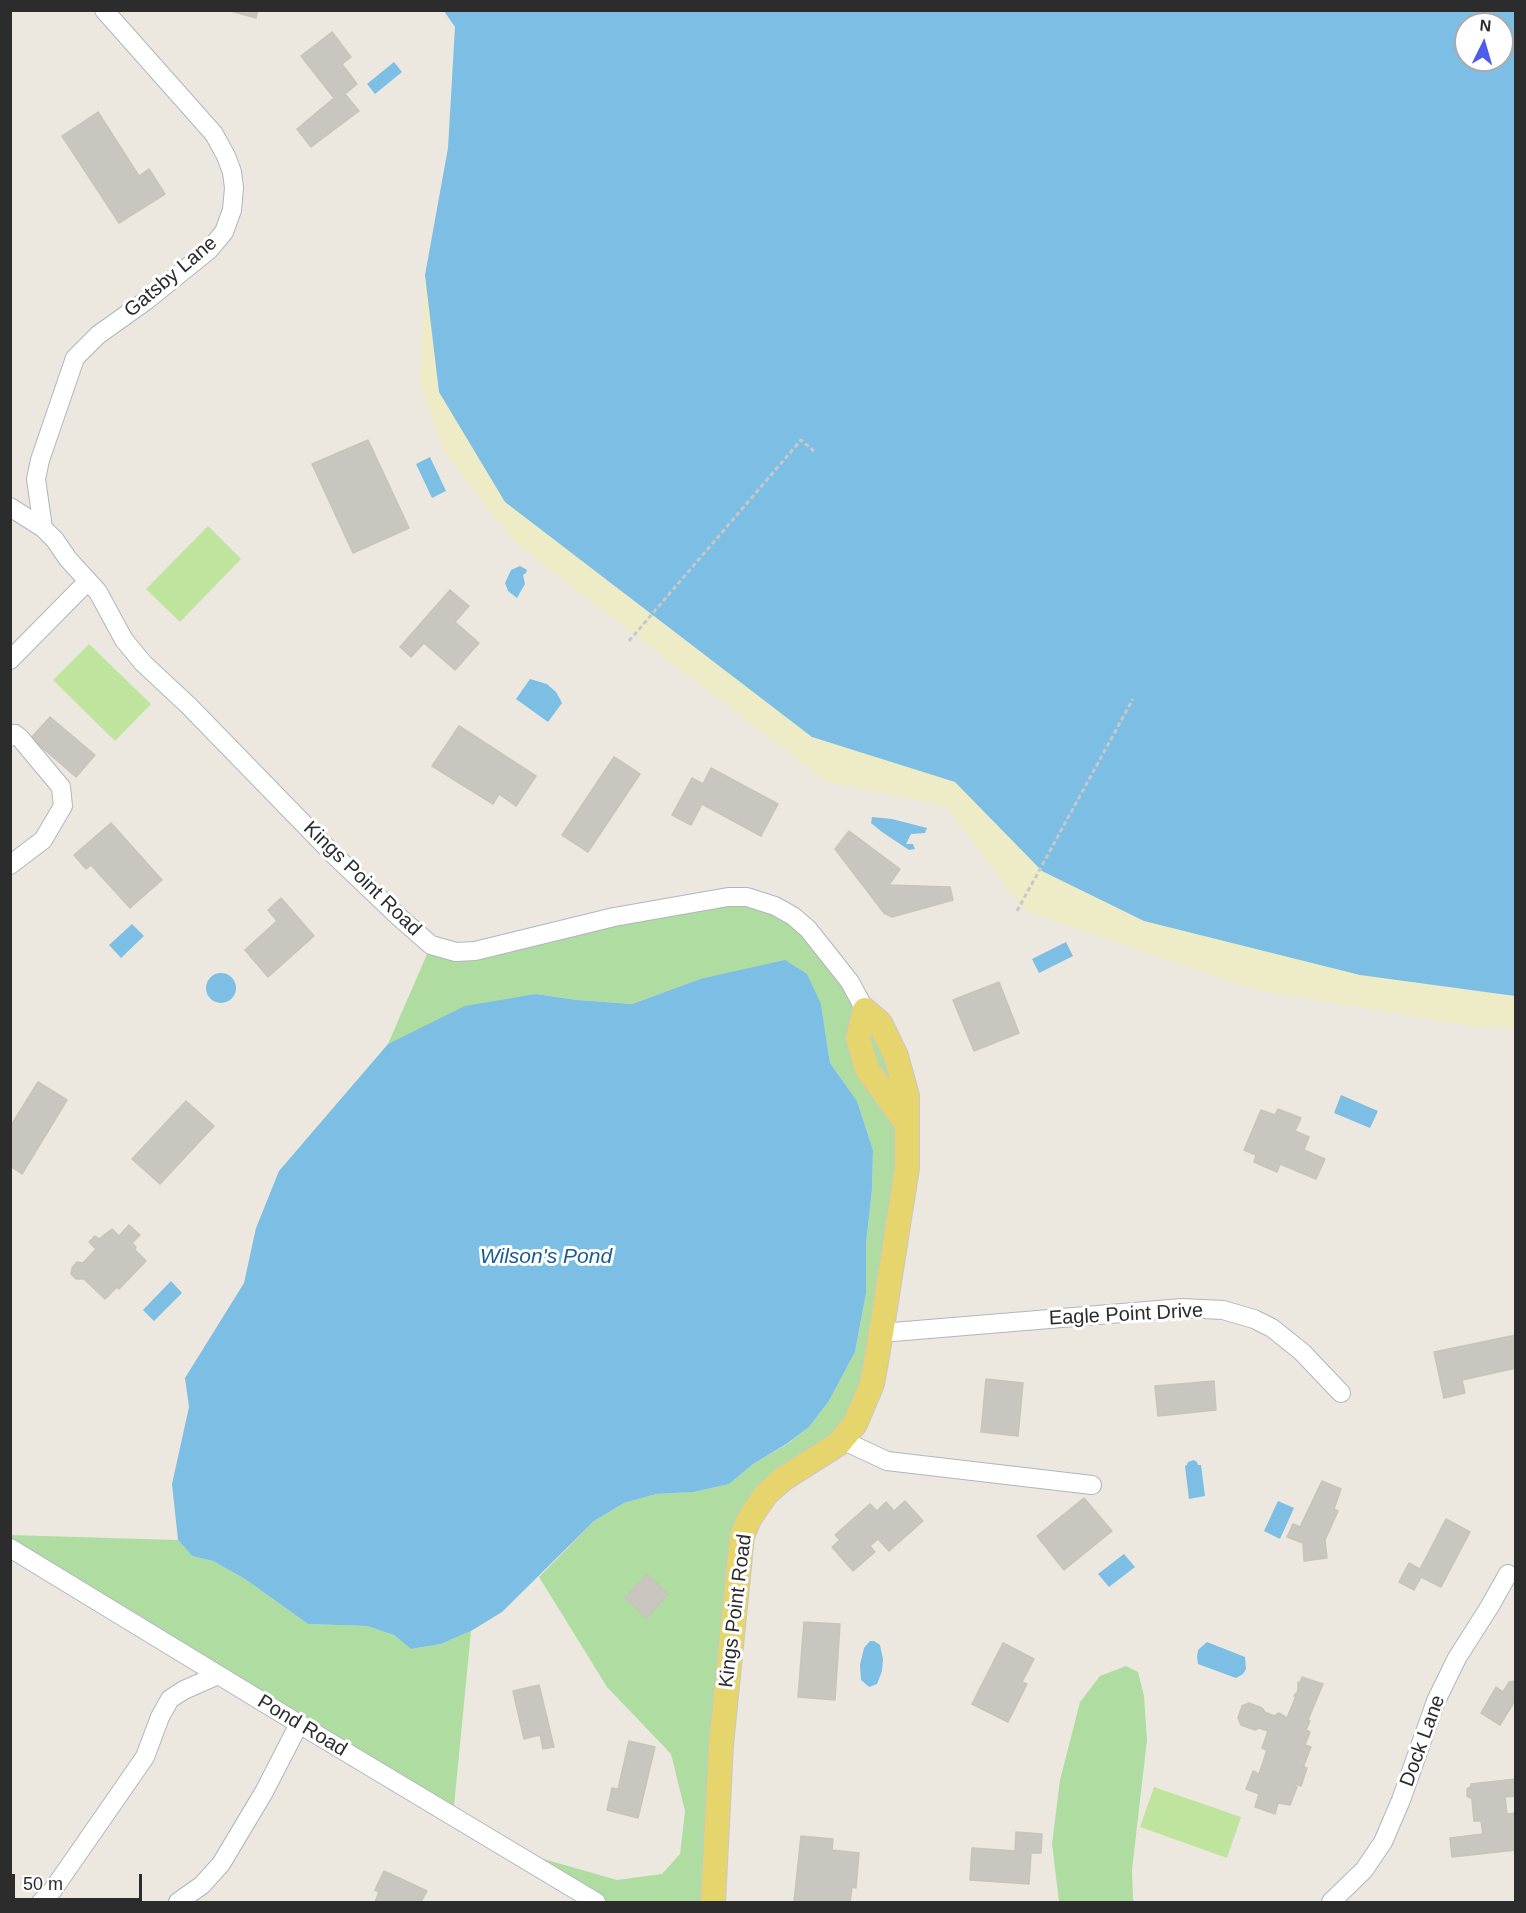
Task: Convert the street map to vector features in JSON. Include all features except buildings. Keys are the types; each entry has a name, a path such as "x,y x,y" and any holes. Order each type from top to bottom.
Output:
{"main road":[{"name":"Kings Point Road","path":"713,1902 721,1745 742,1536 749,1519 766,1494 783,1479 842,1440 855,1424 872,1384 881,1333 907,1168 907,1096 896,1056 880,1023 865,1010"}],"street":[{"name":"Gatsby Lane","path":"43,528 36,479 40,460 75,358 98,335 147,300 209,250 224,232 232,210 234,188 232,172 214,134 104,10"},
{"name":"Kings Point Road","path":"10,507 43,528 98,592 124,640 143,663 189,706 334,855 431,945 456,952 475,951 615,917 728,897 747,897 775,906 793,916 808,929 850,982 865,1010"},
{"path":"10,660 88,581"},
{"path":"10,737 15,734 20,738 61,787 63,806 43,840 10,865"},
{"name":"Eagle Point Drive","path":"881,1333 1182,1308 1223,1310 1254,1319 1272,1328 1302,1352 1341,1393"},
{"path":"842,1440 887,1461 1092,1485"},
{"name":"Pond Road","path":"10,1548 596,1902"},
{"name":"Dock Lane","path":"1331,1902 1364,1870 1383,1842 1401,1800 1436,1701 1456,1658 1508,1574"},
{"path":"41,1902 52,1891 145,1757 160,1717 170,1699 218,1675"},
{"path":"178,1902 202,1885 222,1864 264,1792 299,1724"}],"path":[{"path":"629,641 801,440 814,451"},
{"path":"1017,911 1133,699"}],"green space":[{"path":"208,526 241,559 180,622 146,589"},
{"path":"89,644 151,704 115,741 53,680"},
{"path":"728,897 775,906 850,982 907,1096 855,1424 749,1519 713,1902 596,1902 505,1848 617,1880 662,1874 680,1854 685,1811 671,1754 607,1687 539,1577 594,1521 624,1503 656,1494 694,1492 729,1484 753,1464 789,1443 809,1427 829,1401 855,1352 866,1293 866,1243 872,1190 873,1150 857,1101 830,1063 821,1004 700,979 632,1004 536,994 388,1044 431,945 456,952"},
{"path":"10,1535 178,1540 192,1556 213,1561 245,1579 308,1624 367,1626 394,1635 411,1649 441,1644 471,1631 453,1817 11,1548"},
{"path":"1126,1666 1138,1672 1144,1696 1147,1740 1132,1870 1135,1902 1059,1902 1052,1844 1060,1780 1080,1702 1100,1676"},
{"path":"1154,1787 1241,1817 1227,1858 1140,1827"}],"sand":[{"path":"425,275 439,392 812,737 955,782 1042,871 1144,921 1360,975 1515,996 1515,1028 1477,1027 1252,989 1024,910 946,806 827,782 514,542 444,451 420,384"}],"water":[{"path":"444,11 1515,11 1515,996 1360,975 1144,921 1042,871 955,782 812,737 505,502 439,392 425,275 448,148 455,27"},
{"path":"394,62 402,72 375,94 367,84"},
{"path":"430,457 446,491 432,498 416,464"},
{"path":"520,566 527,570 523,575 525,584 517,598 508,591 505,583 511,570"},
{"path":"530,679 547,684 556,692 562,703 548,722 516,699"},
{"path":"872,817 892,819 927,828 925,833 911,834 906,844 913,844 915,849 909,850 871,823"},
{"path":"132,924 144,936 121,958 109,945"},
{"path":"1066,942 1073,956 1039,973 1032,959"},
{"name":"Wilson's Pond","path":"785,960 807,974 821,1004 830,1063 857,1101 873,1150 872,1190 866,1243 866,1293 855,1352 829,1401 809,1427 753,1464 729,1484 694,1492 656,1494 624,1503 594,1521 502,1612 471,1631 441,1644 411,1649 394,1635 367,1626 308,1624 245,1579 213,1561 192,1556 178,1540 172,1484 189,1407 185,1378 244,1283 256,1228 279,1171 388,1044 465,1006 536,994 632,1004 700,979"},
{"path":"221,973 231,978 236,988 231,998 221,1003 211,998 206,988 211,978"},
{"path":"1341,1095 1378,1111 1370,1128 1334,1113"},
{"path":"171,1281 182,1293 154,1321 143,1310"},
{"path":"1194,1460 1201,1465 1205,1496 1189,1499 1185,1466"},
{"path":"1278,1501 1294,1508 1280,1539 1264,1531"},
{"path":"1124,1554 1135,1567 1109,1587 1098,1574"},
{"path":"870,1641 880,1645 883,1659 882,1671 877,1684 869,1687 861,1680 860,1665 864,1648"},
{"path":"1207,1642 1245,1657 1246,1669 1243,1674 1236,1678 1198,1664 1198,1650"}]}
